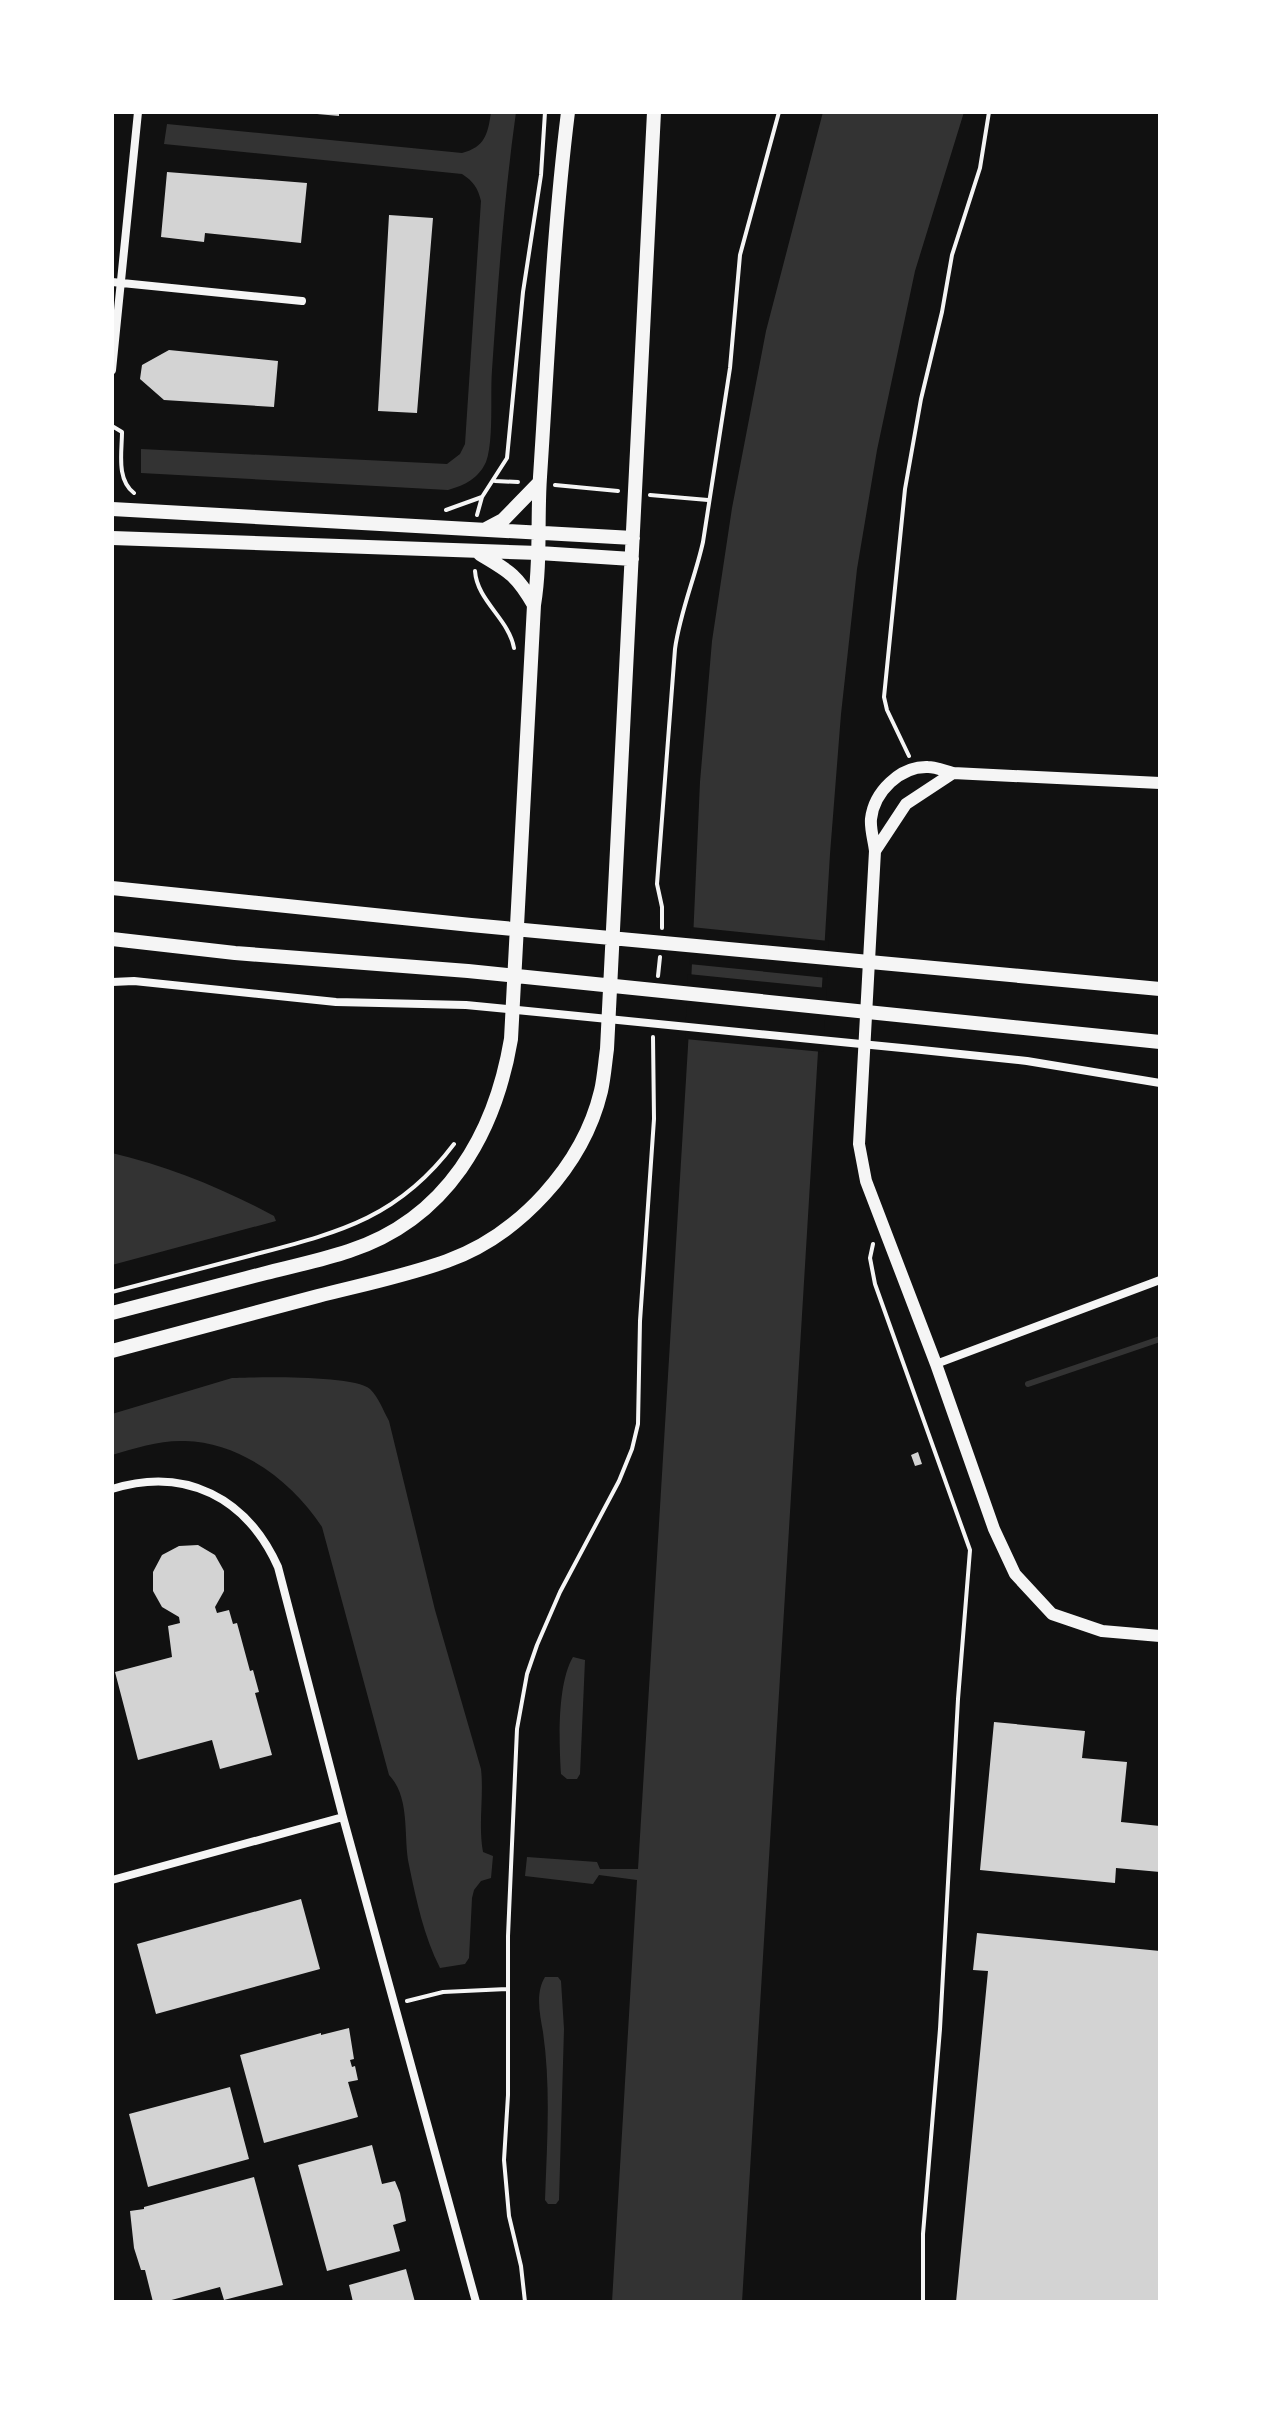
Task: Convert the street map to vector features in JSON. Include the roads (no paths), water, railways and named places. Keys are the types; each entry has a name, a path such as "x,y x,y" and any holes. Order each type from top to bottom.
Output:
{"main road":[{"path":"112,1313 351,1251 395,1229 417,1214 470,1158 499,1097 511,1039 539,553 539,483 554,252 568,112"},
{"path":"112,1351 449,1261 474,1249 522,1215 558,1179 580,1145 597,1104 607,1049 654,112"},
{"path":"481,529 503,520 539,483"},
{"path":"112,509 633,538"},
{"path":"112,538 632,559"},
{"path":"476,552 510,571 520,581 534,605"},
{"path":"112,888 915,968 1160,989"},
{"path":"112,939 250,954 468,971 1160,1042"}],"street":[{"path":"112,370 117,282 138,112"},
{"path":"117,282 302,301"},
{"path":"1160,783 953,773 922,767 903,774 886,787 875,803 870,822 875,851 859,1144 866,1181 936,1364 994,1529 1015,1574 1052,1614 1102,1631 1160,1636"},
{"path":"875,851 906,804 953,773"},
{"path":"112,982 134,981 336,1002 466,1005 1027,1061 1160,1083"},
{"path":"936,1364 1160,1280"},
{"path":"112,1489 149,1481 180,1483 218,1496 238,1510 262,1536 278,1567 476,2302"},
{"path":"112,1880 343,1817"}],"waterway":[{"path":"1028,1384 1160,1339"}]}
